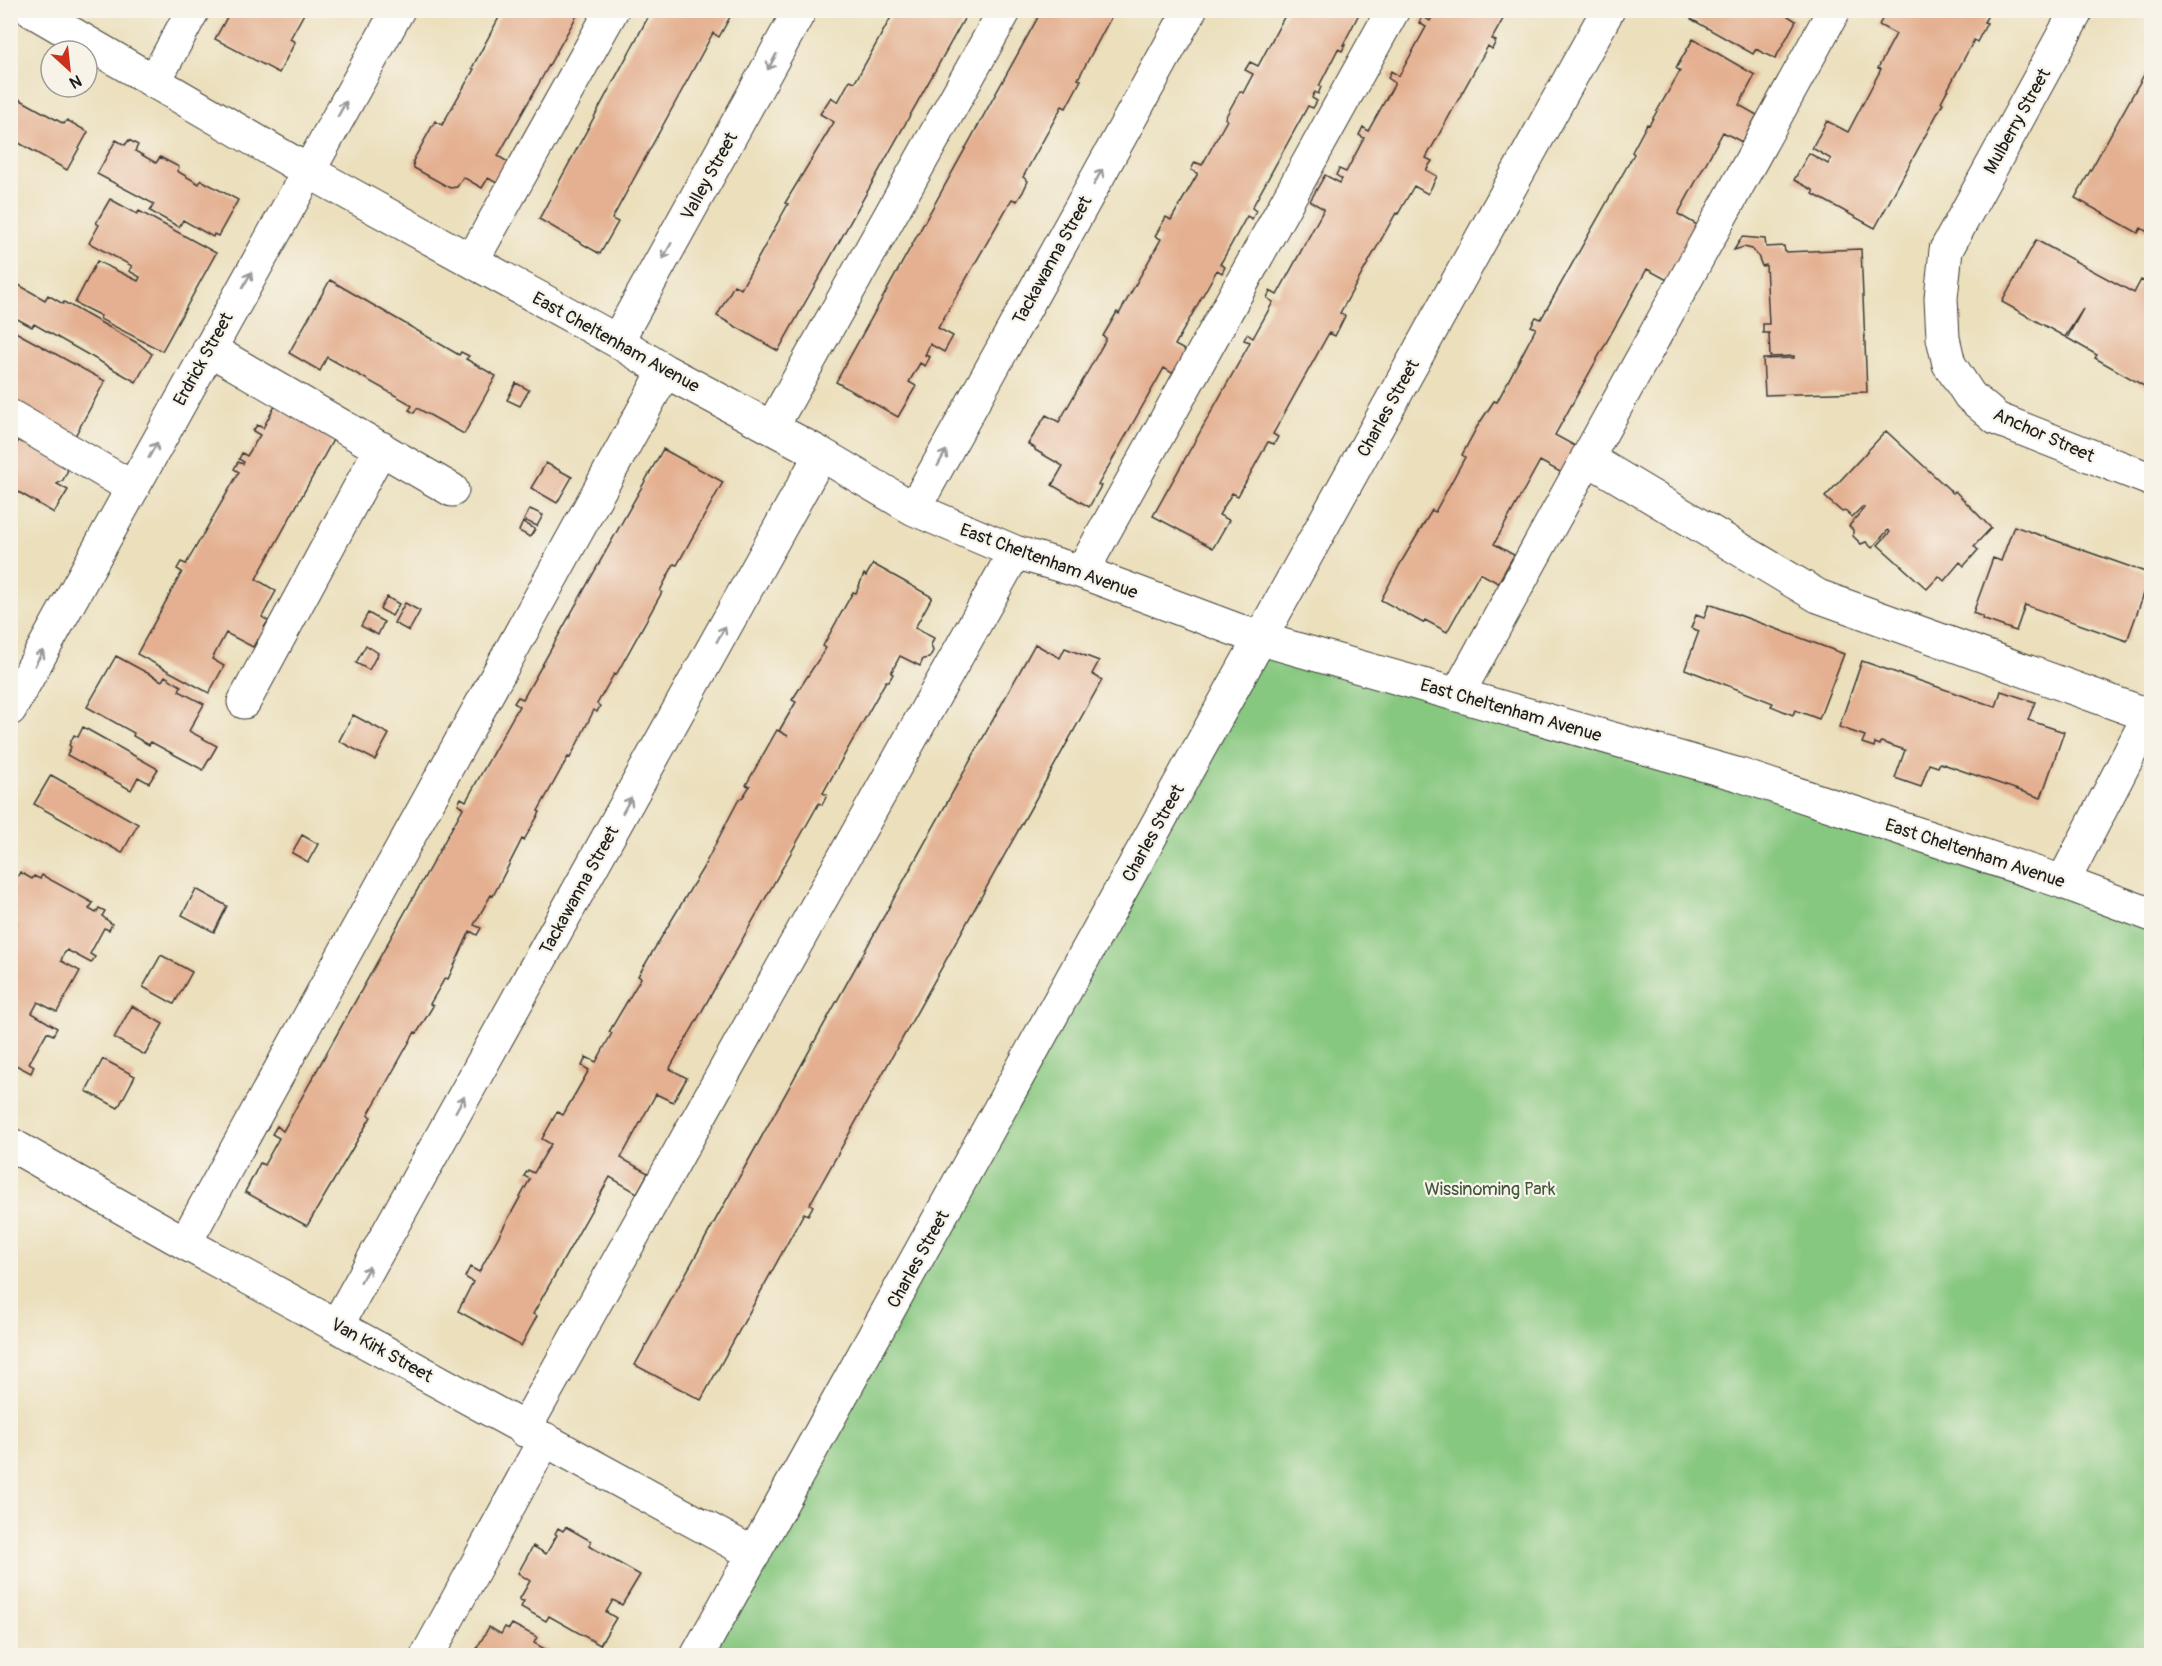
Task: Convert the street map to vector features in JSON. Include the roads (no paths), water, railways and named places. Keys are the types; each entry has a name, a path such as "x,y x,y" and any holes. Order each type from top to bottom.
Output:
{"street":[{"name":"East Cheltenham Avenue","path":"31,10 308,171 617,341 665,371 821,454 914,509 1015,552 1082,572 1261,639 1740,775 2063,882 2151,915"},
{"path":"154,82 193,10"},
{"name":"Erdrick Street","path":"10,709 398,10"},
{"path":"472,261 612,10"},
{"name":"Valley Street","path":"617,341 800,10"},
{"path":"772,427 1005,10"},
{"name":"Tackawanna Street","path":"914,509 1190,10"},
{"path":"1082,572 1393,10"},
{"name":"Charles Street","path":"697,1656 1608,10"},
{"path":"1457,695 1834,10"},
{"name":"Mulberry Street","path":"1957,231 2077,10"},
{"name":"Anchor Street","path":"1957,231 1947,250 1941,298 1943,338 1949,364 1970,396 1997,419 2151,480"},
{"path":"209,349 452,490"},
{"path":"184,1243 665,371"},
{"path":"10,416 133,488"},
{"path":"244,702 381,448"},
{"name":"Tackawanna Street","path":"337,1325 821,454"},
{"path":"1587,458 1818,596 2150,713 2063,882"},
{"path":"427,1656 534,1435 1015,552"},
{"name":"Van Kirk Street","path":"10,1144 184,1243 754,1554"}],"park label":[{"name":"Wissinoming Park","path":"1490,1189"}]}
